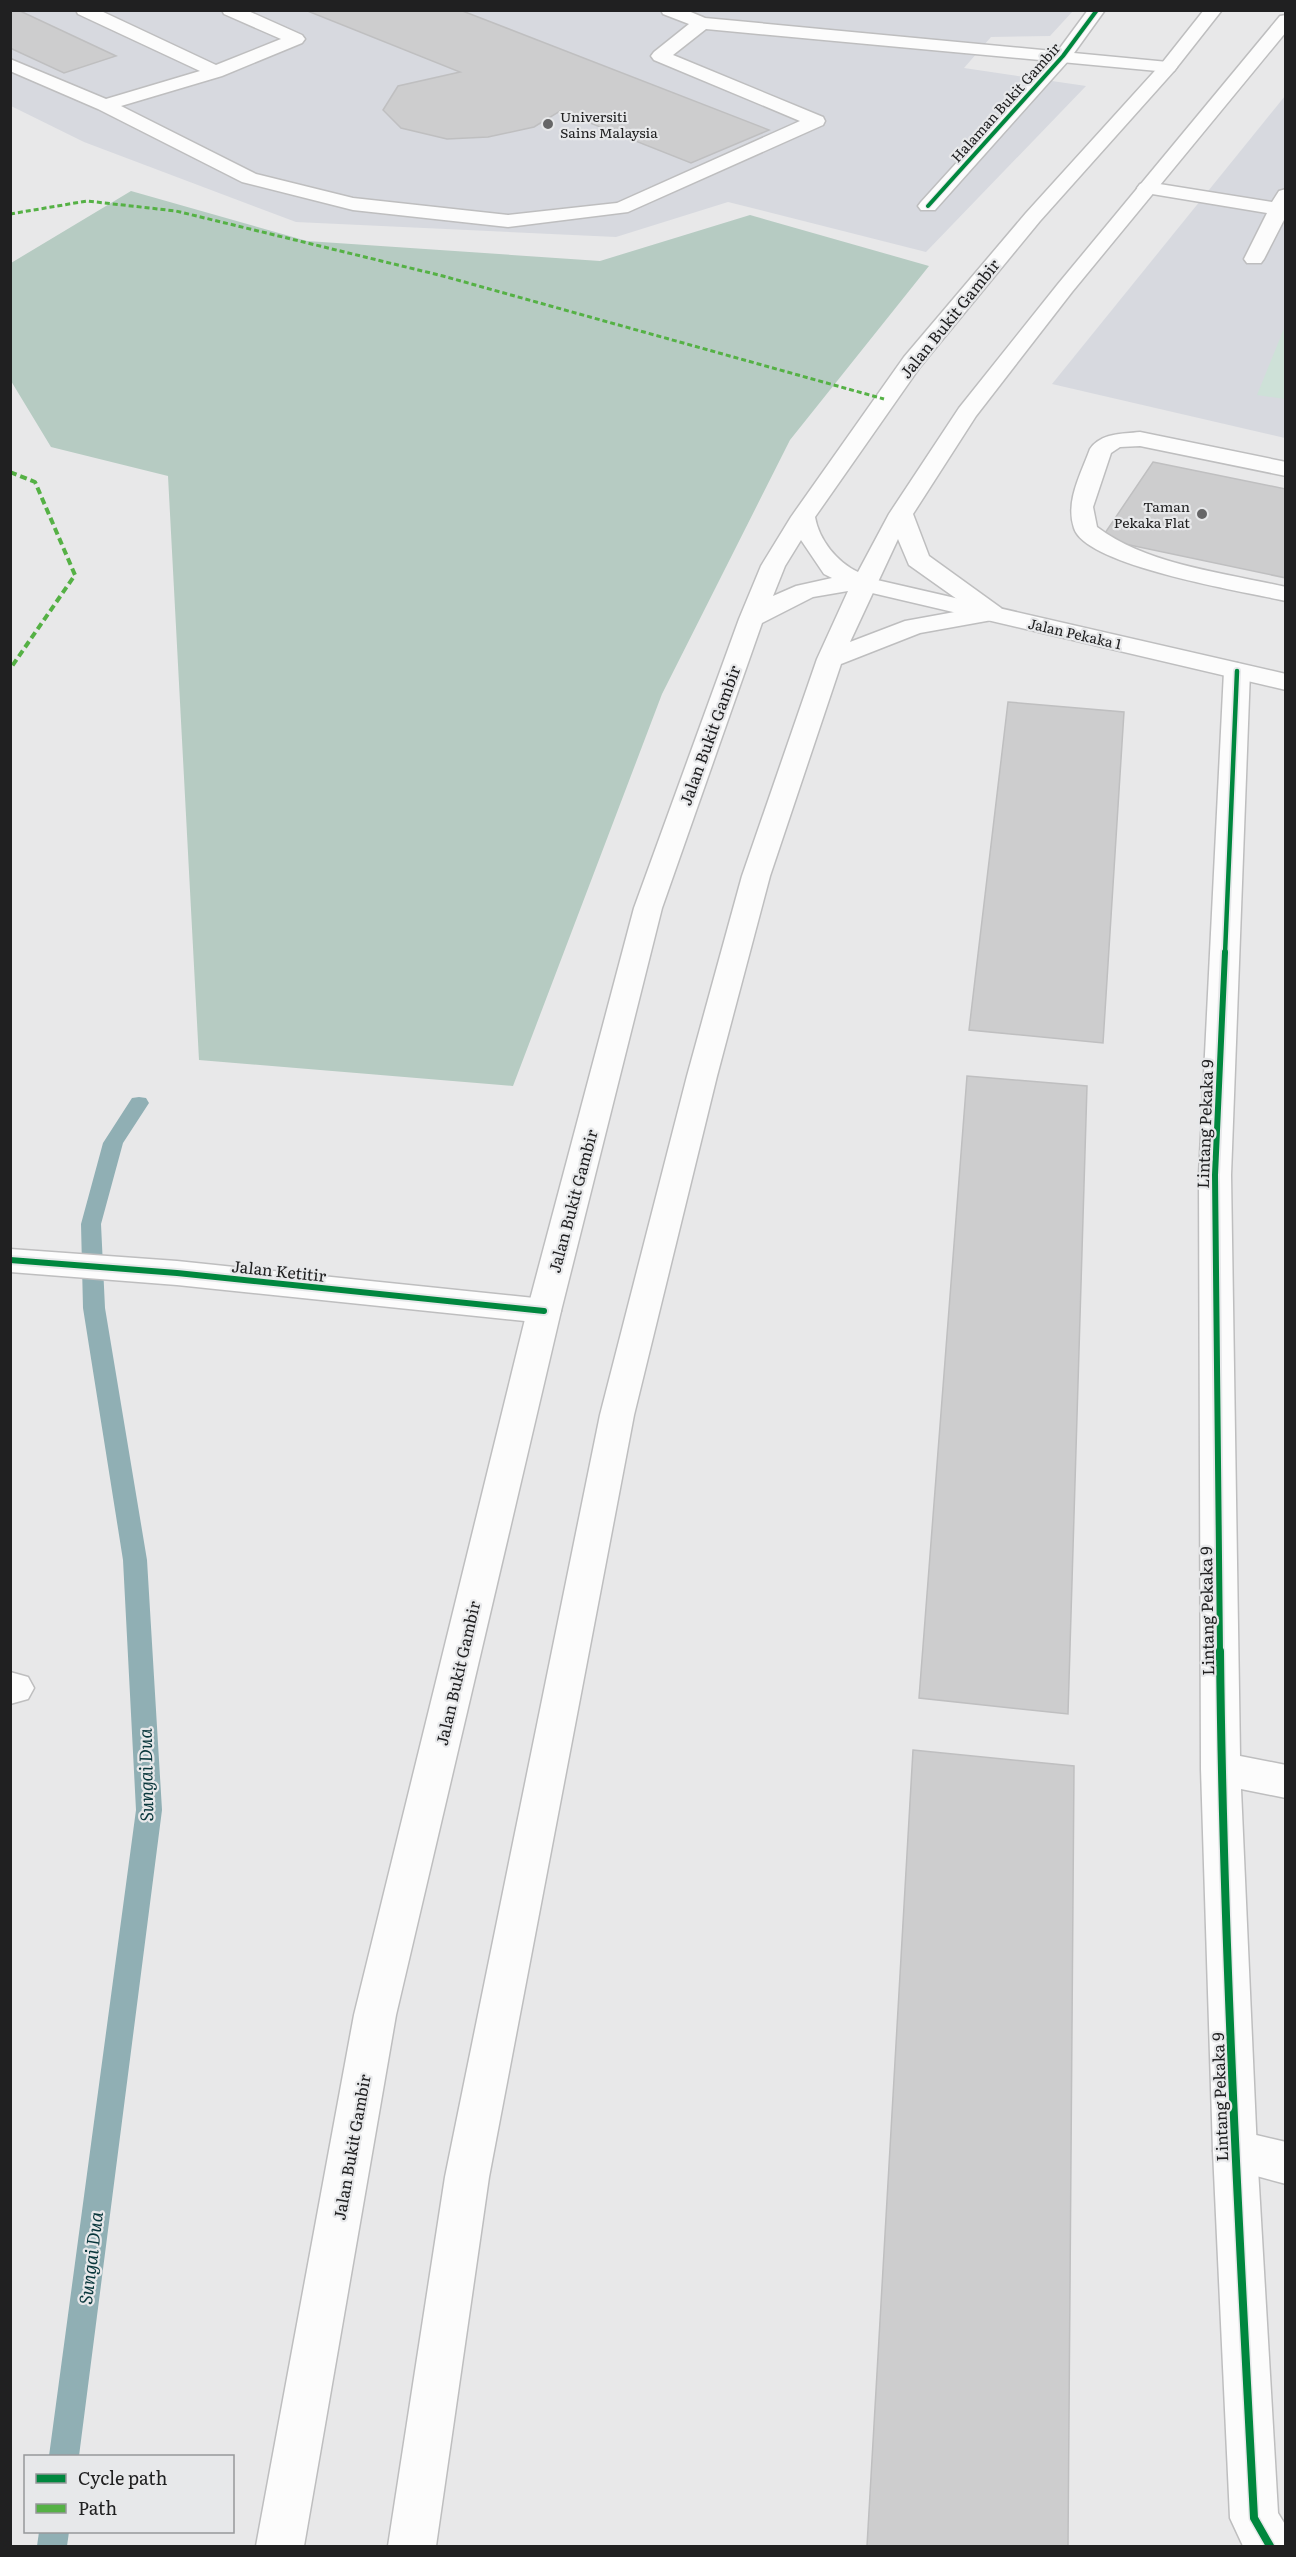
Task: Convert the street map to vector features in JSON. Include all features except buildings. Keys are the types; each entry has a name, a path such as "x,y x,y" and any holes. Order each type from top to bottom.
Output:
{"main road":[{"path":"84,10 216,72"},
{"path":"105,105 216,72 296,39 230,10"},
{"path":"249,17 279,10"},
{"path":"669,10 702,22 1168,67"},
{"name":"Halaman Bukit Gambir","path":"928,206 1063,56 1097,10"},
{"name":"Jalan Bukit Gambir","path":"280,2547 375,2015 544,1311 648,908 751,619 773,566 803,517 884,399 941,325 1033,217 1168,67 1214,10"},
{"path":"412,2547 467,2177 618,1414 702,1076 756,876 830,659 864,584 901,514 967,413 1031,330 1286,20"},
{"path":"10,64 105,105 249,178 353,204 508,221 621,208 816,121 660,56 702,22"},
{"path":"1148,188 1281,202 1277,230 1254,259"},
{"path":"1286,469 1140,439 1115,441 1101,450 1081,507 1086,530 1116,550 1141,561 1286,594"},
{"path":"901,514 918,560 992,613"},
{"path":"803,517 805,529 833,569 864,584"},
{"path":"751,619 789,596 820,585 864,584"},
{"name":"Jalan Pekaka 1","path":"864,584 1286,682"},
{"path":"830,659 914,626 992,613"},
{"name":"Lintang Pekaka 9","path":"1237,671 1215,1174 1221,1769 1235,2151 1254,2518 1270,2547"},
{"name":"Jalan Ketitir","path":"14,1260 177,1273 544,1311"},
{"path":"1221,1769 1286,1782"},
{"path":"1235,2151 1286,2163"}],"shaded area":[{"name":"Universiti Sains Malaysia","path":"10,11 1073,11 1050,36 991,37 964,68 1086,86 926,252 728,202 616,237 296,222 84,142 11,106"},
{"path":"1285,96 1285,438 1052,384"}],"green space":[{"path":"131,191 307,241 600,261 750,215 929,266 790,440 662,694 513,1086 199,1060 168,476 51,447 11,381 11,263"},
{"path":"1285,326 1285,399 1257,395"}],"waterway":[{"name":"Sungai Dua","path":"64,2455 149,1810 135,1560 94,1308 91,1224 113,1143 139,1103"},
{"name":"Sungai Dua","path":"52,2546 54,2533"}],"marked path":[{"path":"10,214 87,201 176,211 443,276 884,399"},
{"path":"10,472 35,482 75,575 10,669"}],"cycle path":[{"path":"928,206 1063,56 1097,10"},
{"path":"1237,671 1215,1175 1221,1769 1235,2151 1254,2518 1270,2546"},
{"path":"10,1260 177,1273 544,1311"}],"place":[{"name":"Universiti Sains Malaysia","path":"548,124"},
{"name":"Taman Pekaka Flat","path":"1202,514"}]}
